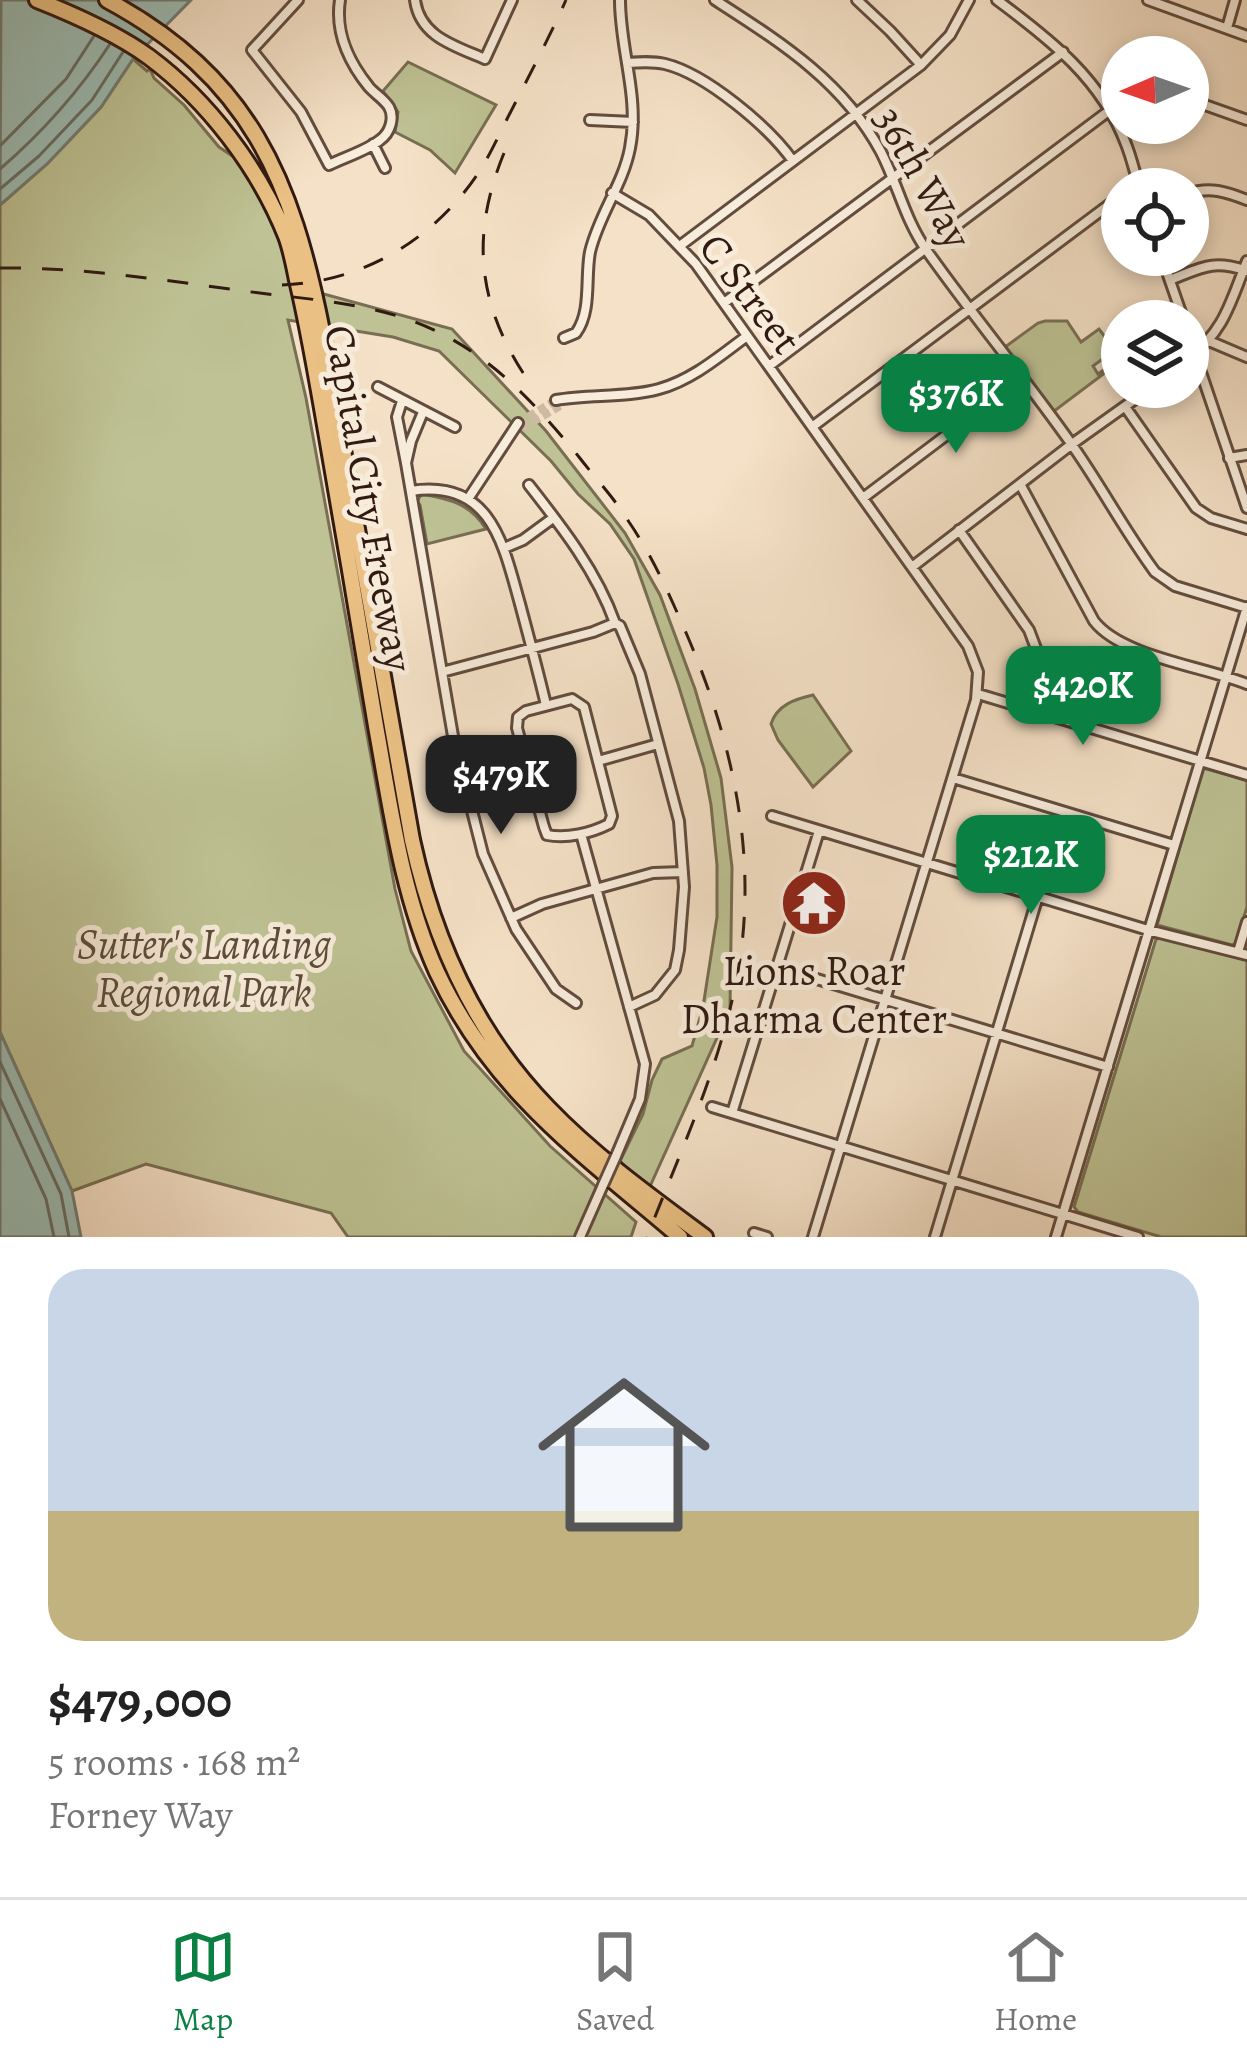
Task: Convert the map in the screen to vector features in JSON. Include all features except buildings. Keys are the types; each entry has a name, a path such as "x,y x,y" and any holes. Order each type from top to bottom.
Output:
{"highway":[{"name":"Capital City Freeway","path":"37,0 112,33 151,58 220,125 246,160 287,238 308,322 404,877 418,926 461,1018 522,1100 558,1136 680,1237"},
{"name":"Capital City Freeway","path":"107,0 187,55 241,112 287,194 304,246 342,440 412,840 423,890 459,985 484,1029 548,1108 585,1143 708,1237"}],"street":[{"path":"298,0 252,50 301,112 329,165 373,144 390,129 390,107 368,86 349,56 338,21 340,0"},
{"path":"415,0 420,19 432,33 485,59 512,0"},
{"path":"565,338 582,326 591,248 628,158 632,81 620,0"},
{"name":"36th Way","path":"715,0 805,60 856,114 880,150 925,249 1072,445 1151,568 1179,588 1247,607"},
{"path":"857,0 921,65"},
{"path":"680,245 921,65 950,34 969,0"},
{"path":"997,0 1063,52 1101,97"},
{"path":"1148,0 1247,36"},
{"path":"1227,28 1235,0"},
{"path":"724,303 1063,52"},
{"path":"627,63 656,62 686,72 759,122 793,161"},
{"path":"1209,106 1247,120"},
{"path":"769,366 1101,117"},
{"path":"590,120 633,122"},
{"path":"373,144 385,168"},
{"path":"1209,190 1247,200"},
{"name":"C Street","path":"612,194 649,215 680,245 724,303 972,652 978,694"},
{"path":"812,427 1101,211"},
{"path":"1170,280 1205,266 1246,267 1225,320 1209,341 1247,357"},
{"path":"1169,276 1177,300"},
{"path":"558,403 632,394 680,382 747,336"},
{"path":"863,498 1022,378"},
{"path":"378,387 455,427"},
{"path":"402,401 397,417 453,736 483,854 511,918 556,988 576,1003"},
{"path":"1209,404 1247,508"},
{"path":"912,567 1126,408 1196,508 1247,529"},
{"path":"406,463 423,412"},
{"path":"468,499 520,425"},
{"path":"1229,458 1247,454"},
{"path":"1020,484 1105,634 1128,647 1247,683"},
{"path":"529,485 607,599 620,626 640,674 679,821 683,872 675,970 656,995 629,1006"},
{"path":"411,491 437,489 468,499 485,513 504,548 546,705"},
{"path":"504,548 554,518"},
{"path":"959,530 1023,619 1063,719"},
{"path":"1056,1237 1247,607"},
{"path":"442,672 615,623"},
{"path":"814,1237 978,694 1247,775"},
{"path":"572,699 584,707 598,760 612,816 609,824 581,834 547,835 518,717 572,699"},
{"path":"598,760 658,744"},
{"path":"468,795 530,778"},
{"path":"953,778 1174,845"},
{"path":"772,816 1148,930 1242,953 1247,922"},
{"path":"732,1113 819,831"},
{"path":"580,1237 644,1081 644,1054 581,834"},
{"path":"511,918 542,904 653,873 683,872"},
{"path":"935,1237 1037,896"},
{"path":"777,967 1108,1067"},
{"path":"712,1107 1138,1237"},
{"path":"754,1233 767,1237"}],"green space":[{"name":"Sutter's Landing Regional Park","path":"133,59 150,69 219,147 264,177 309,290 452,329 546,431 625,533 660,595 721,778 732,867 730,1009 647,1193 620,1161 662,1059 692,1046 717,917 717,865 704,768 634,559 610,524 551,461 439,351 393,337 288,320 395,889 411,951 464,1051 550,1146 636,1222 631,1237 348,1237 331,1213 146,1164 72,1191 0,1032 0,205 101,107"},
{"path":"408,62 496,105 455,173 430,150 395,132 398,112 383,91"},
{"path":"1067,321 1081,342 1101,332 1101,360 1093,366 1101,376 1053,412 1005,347 1038,323"},
{"path":"422,494 466,508 486,529 427,544 417,501"},
{"path":"813,695 851,751 813,787 771,724 782,708"},
{"path":"1203,768 1247,780 1247,907 1232,945 1157,925"},
{"path":"1156,939 1247,960 1247,1237 1161,1237 1074,1207"}],"water":[{"path":"1,0 191,0 133,59 101,107 0,205"},
{"path":"0,1032 72,1191 81,1237 0,1237"}],"tunnel":[{"path":"518,423 556,400"},
{"path":"522,428 560,406"}],"railway":[{"path":"282,285 340,276 367,266 393,254 439,220 486,161 566,0"},
{"path":"504,153 486,216 485,275 501,332 534,389"},
{"path":"0,268 92,272 318,300 415,322 459,344 515,387 564,438 624,514 668,591 702,672 735,786 744,864 742,944 727,1019 704,1093 647,1237"}],"place":[{"name":"Lions Roar Dharma Center","path":"814,903"}]}
